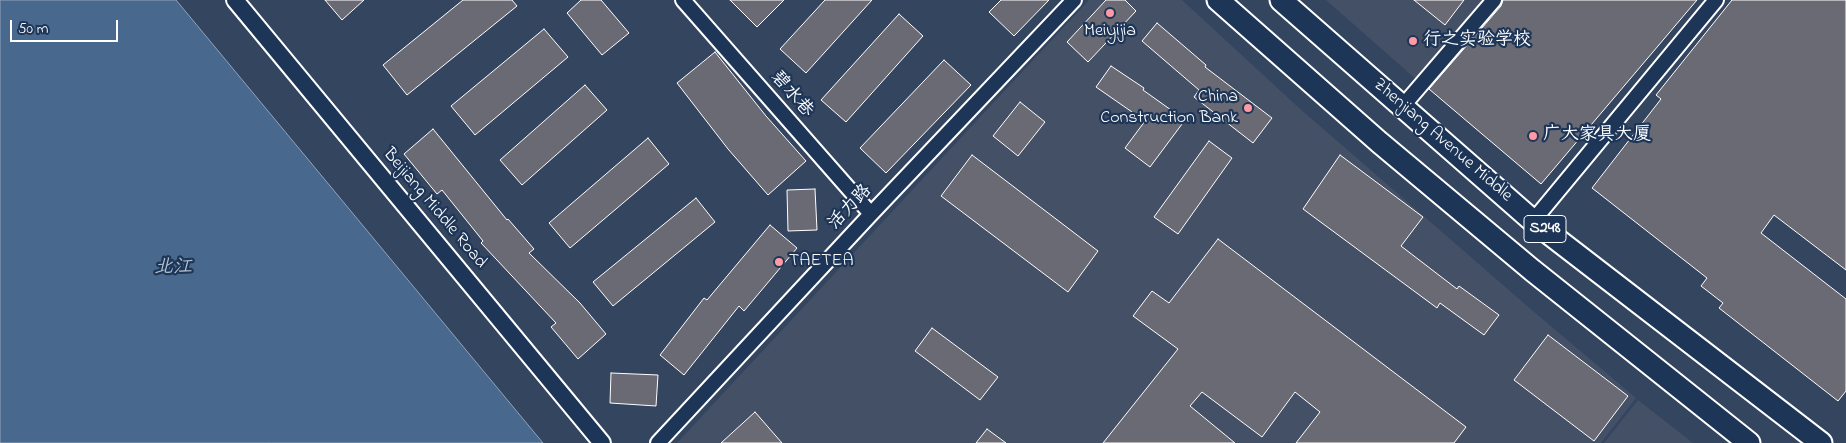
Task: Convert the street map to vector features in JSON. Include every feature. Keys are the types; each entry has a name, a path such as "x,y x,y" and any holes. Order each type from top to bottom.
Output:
{"main road":[{"name":"S248","path":"1218,0 1379,142 1532,270 1749,443"},
{"name":"Zhenjiang Avenue Middle","path":"1281,0 1533,221 1821,443"}],"street":[{"name":"Beijiang Middle Road","path":"235,0 602,443"},
{"name":"碧水巷","path":"683,0 871,214"},
{"name":"活力路","path":"658,443 1074,0"},
{"path":"1402,107 1494,0"},
{"path":"1533,221 1716,0"}],"shaded area":[{"path":"1089,0 1182,0 1298,107 1636,398 1601,443 677,443"},
{"name":"行之实验学校","path":"1326,0 1488,0 1418,81"},
{"path":"1638,400 1693,443 1604,443"}],"water":[{"name":"北江","path":"0,0 176,0 543,443 0,443"}],"building":[{"path":"325,0 364,0 342,20"},
{"path":"463,0 512,0 517,6 407,95 383,65"},
{"path":"581,0 601,0 629,33 602,55 567,13"},
{"path":"730,0 784,0 757,27"},
{"path":"825,0 872,0 806,73 780,49"},
{"path":"1001,0 1049,0 1014,36 989,12"},
{"path":"1106,0 1125,0 1136,11 1088,62 1067,42"},
{"path":"1414,0 1464,0 1445,25"},
{"name":"广大家具大厦","path":"1503,0 1697,0 1541,184 1429,89 1501,6"},
{"path":"1732,0 1846,0 1846,270 1774,215 1761,233 1846,299 1846,391 1838,401 1719,308 1723,303 1701,286 1707,278 1592,188 1661,99 1656,95"},
{"path":"899,14 923,36 846,122 821,100"},
{"path":"1157,23 1206,65 1205,67 1272,118 1253,143 1194,97 1199,90 1142,41"},
{"path":"544,29 568,57 475,135 451,106"},
{"path":"715,52 766,116 806,161 768,195 728,149 677,83"},
{"path":"944,60 971,85 886,173 860,148"},
{"path":"1111,66 1144,88 1143,90 1185,120 1150,167 1125,148 1145,121 1096,87"},
{"path":"585,85 607,110 522,185 500,160"},
{"path":"1020,102 1045,122 1018,156 993,136"},
{"path":"433,129 507,220 534,249 529,253 580,303 606,334 578,359 551,327 556,323 481,243 483,241 442,190 437,194 404,154"},
{"path":"648,138 669,164 570,248 549,223"},
{"path":"1209,141 1232,158 1178,234 1154,217"},
{"path":"972,155 1098,251 1068,292 941,196"},
{"path":"1340,155 1423,217 1401,246 1457,289 1459,286 1499,315 1484,335 1440,303 1437,308 1303,209"},
{"path":"815,189 817,230 788,231 787,190"},
{"path":"696,198 715,222 613,306 593,282"},
{"path":"770,225 797,248 744,311 739,306 684,375 660,355 704,298 707,300"},
{"path":"1218,239 1466,427 1454,443 1296,443 1320,412 1295,392 1262,437 1202,392 1190,406 1235,443 1103,443 1178,349 1133,316 1152,291 1169,303"},
{"path":"932,328 998,377 980,400 915,351"},
{"path":"1548,335 1628,396 1594,441 1514,380"},
{"path":"611,373 658,375 656,406 610,403"},
{"path":"755,412 782,443 721,443"},
{"path":"987,429 1006,443 976,443"}],"place":[{"name":"Meiyijia","path":"1110,13"},
{"name":"行之实验学校","path":"1413,41"},
{"name":"China Construction Bank","path":"1248,108"},
{"name":"广大家具大厦","path":"1533,136"},
{"name":"TAETEA","path":"779,262"}]}
